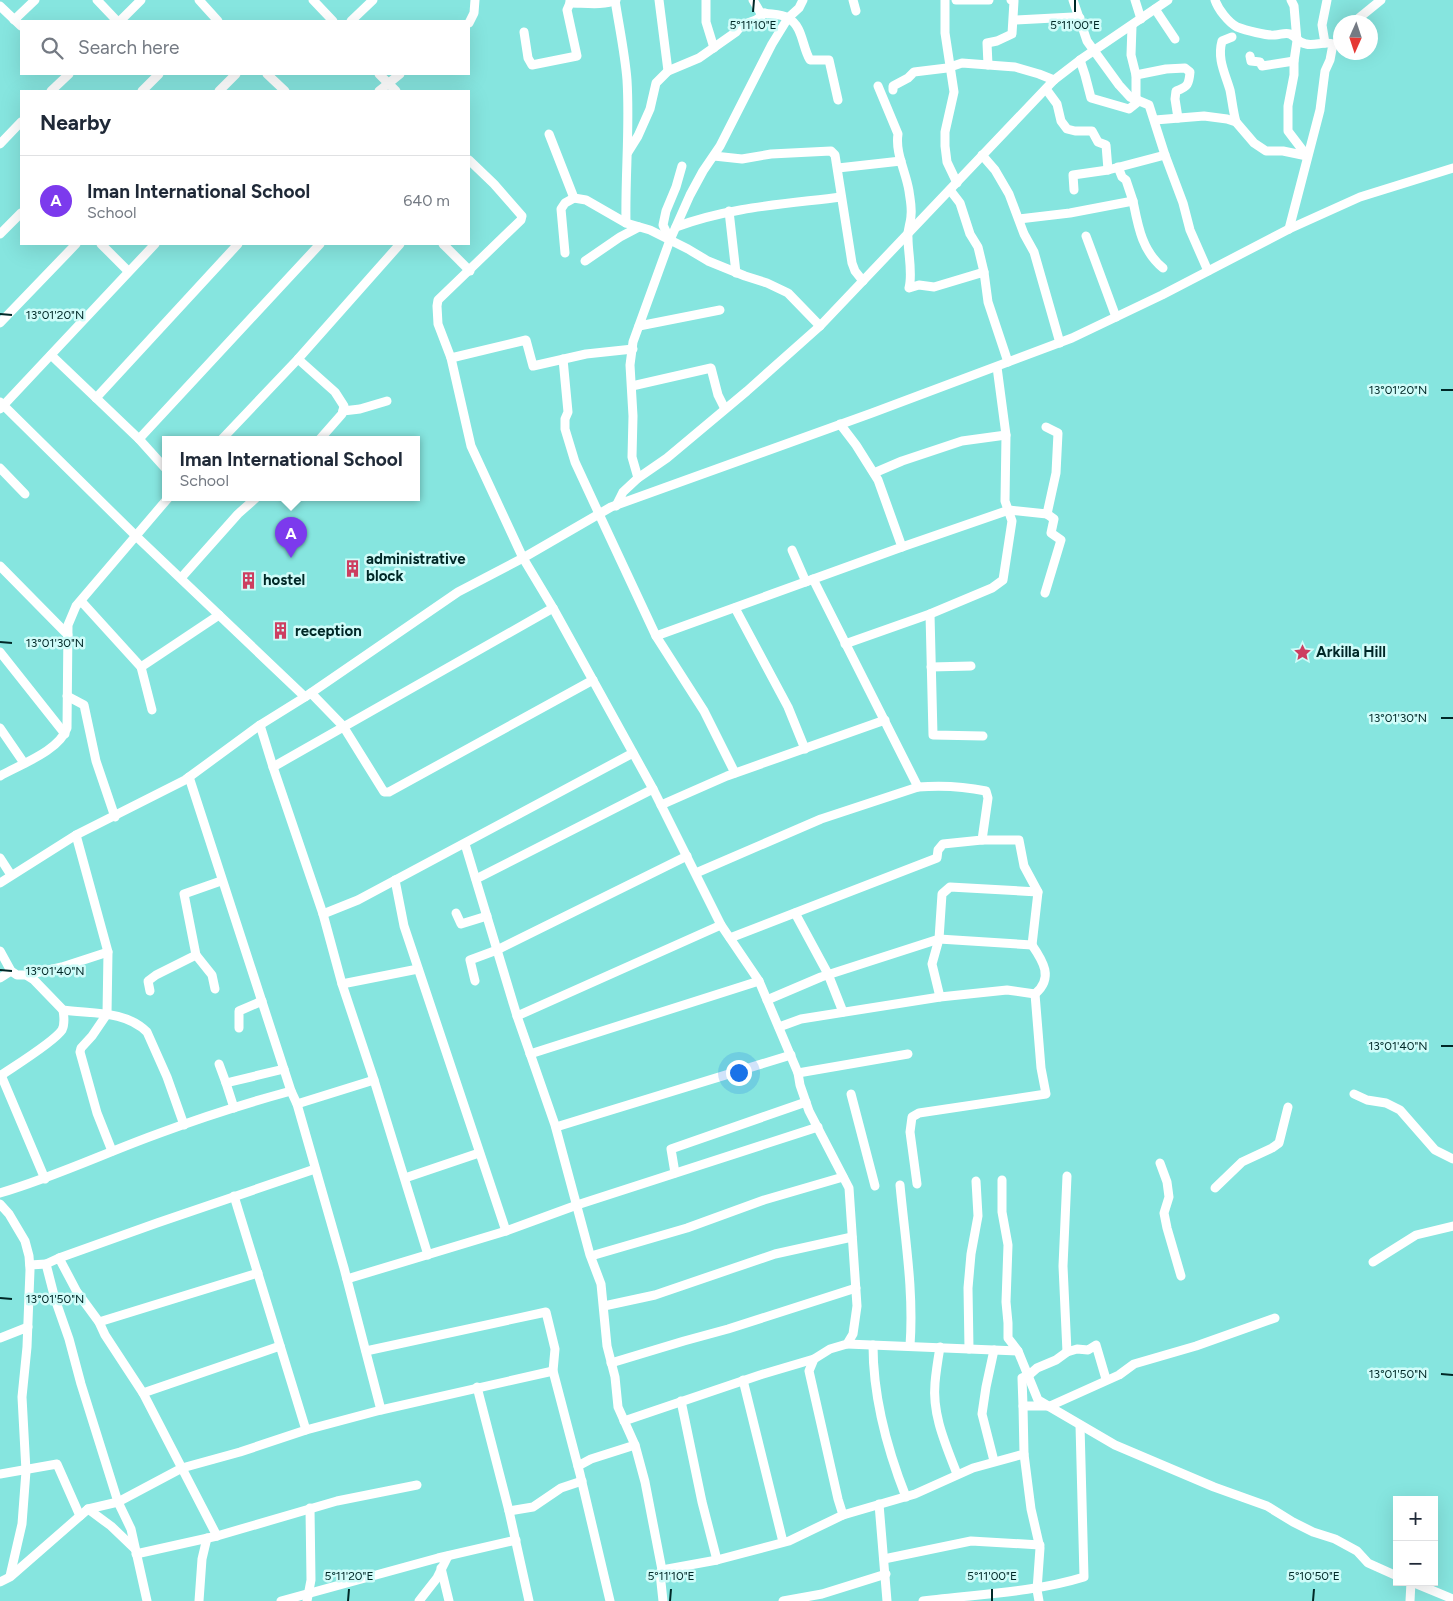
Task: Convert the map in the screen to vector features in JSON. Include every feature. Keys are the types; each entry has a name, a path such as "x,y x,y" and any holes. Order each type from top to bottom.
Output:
{"street":[{"path":"20,20 35,0"},
{"path":"97,0 118,20"},
{"path":"120,20 141,0"},
{"path":"199,0 215,20"},
{"path":"313,0 332,20"},
{"path":"351,20 373,0"},
{"path":"470,21 474,13 475,0"},
{"path":"659,0 668,70"},
{"path":"706,0 706,22 714,48"},
{"path":"753,0 760,12 788,18 797,25 806,54 810,60 829,60 838,100"},
{"path":"638,478 632,457 632,386 630,365 632,348 639,326 670,240 690,195 740,109 757,71 788,18 799,8 803,0"},
{"path":"853,0 856,11"},
{"path":"945,0 945,33 954,92 945,132 945,146 947,162 957,183"},
{"path":"956,0 989,0"},
{"path":"988,66 987,43 998,42 1012,34 1014,1 1011,0"},
{"path":"1073,0 1088,40 1119,85 1130,97 1149,105 1165,156 1183,203 1190,230 1208,272"},
{"path":"1135,0 1141,19"},
{"path":"616,506 623,492 638,478 667,458 726,409 820,326 1054,80 1168,0"},
{"path":"1215,0 1219,9 1236,26 1274,36 1284,33 1290,34 1297,41 1305,44 1332,43 1333,49 1325,71 1320,110 1289,229"},
{"path":"1290,0 1294,6 1297,41 1287,117 1288,131 1307,156"},
{"path":"1325,43 1322,25 1327,0"},
{"path":"1363,15 1381,0"},
{"path":"524,32 528,58 532,65 577,56 567,10 570,1 615,1 627,78 626,223"},
{"path":"0,6 18,23"},
{"path":"1155,9 1175,39"},
{"path":"627,152 638,136 650,110 656,83 668,70 700,58 736,32 742,25 756,20 765,14"},
{"path":"1014,20 1074,16 1080,18"},
{"path":"1080,60 1086,75 1091,98 1129,109 1137,100 1136,74 1131,55 1132,26"},
{"path":"1232,37 1222,40 1219,51 1236,122 1254,143 1266,151 1283,151 1307,156"},
{"path":"1250,56 1251,61 1260,62 1262,66 1294,61"},
{"path":"893,90 893,86 908,78 914,72 947,68 962,63 1014,67 1054,80"},
{"path":"1136,74 1185,68 1190,72 1189,83 1185,88 1176,92 1175,99 1178,118"},
{"path":"53,90 67,75"},
{"path":"143,90 158,75"},
{"path":"220,90 235,75"},
{"path":"268,75 284,90"},
{"path":"380,75 395,90"},
{"path":"381,90 399,75"},
{"path":"878,86 898,134 897,142 908,190 911,214 908,235 909,273 911,279 909,288 919,285 934,287 984,272"},
{"path":"1046,89 1057,104 1061,121 1067,128 1075,131 1092,131 1098,142 1106,145 1108,170"},
{"path":"1155,120 1204,116 1236,122"},
{"path":"1,141 20,123"},
{"path":"549,134 574,198"},
{"path":"714,156 742,159 771,154 831,151 836,155 852,263 855,271 863,281"},
{"path":"982,155 995,170 1009,194 1034,252 1060,343"},
{"path":"1074,190 1073,175 1108,170 1165,156"},
{"path":"470,161 494,184 522,216 522,220 438,300 438,324 451,358 471,446 523,558 554,608 653,789 721,924 759,981 798,1073 806,1102 849,1188 857,1306 853,1334 847,1344"},
{"path":"838,168 901,161"},
{"path":"670,240 663,225 682,166"},
{"path":"1118,167 1122,177 1126,180 1141,236 1153,260 1163,268"},
{"path":"0,883 76,836 189,777 260,724 308,695 458,592 616,506 1060,343 1208,272 1289,229 1360,198 1453,168"},
{"path":"950,190 960,203 970,234 978,247 988,302 1008,362"},
{"path":"676,227 730,211 842,197"},
{"path":"565,253 561,209 565,203 574,198 586,200 626,223 650,230 708,261 788,293 820,326"},
{"path":"1019,219 1070,213 1133,201"},
{"path":"730,211 736,273"},
{"path":"0,234 20,214"},
{"path":"585,260 620,236 639,227"},
{"path":"1086,236 1116,317"},
{"path":"0,323 75,245"},
{"path":"102,245 128,271"},
{"path":"154,245 1,406 219,615 343,726 384,792 389,792 593,680"},
{"path":"96,398 237,245"},
{"path":"138,439 319,245"},
{"path":"225,436 298,359 399,245"},
{"path":"444,245 470,271"},
{"path":"639,326 720,310"},
{"path":"451,358 526,340 533,366 586,354 632,348"},
{"path":"51,354 162,465"},
{"path":"298,359 335,392 344,406 330,436"},
{"path":"563,359 568,412 565,419 565,429 575,462 656,636 704,711 735,773"},
{"path":"846,644 930,614 992,588 1003,580 1012,521 1005,501 1006,435 998,367"},
{"path":"632,386 711,368 718,395 726,409"},
{"path":"343,411 387,401"},
{"path":"840,424 874,473 902,547"},
{"path":"1046,427 1058,434 1056,473 1047,514"},
{"path":"874,473 902,461 962,441 1006,435"},
{"path":"0,468 25,494"},
{"path":"0,776 51,748 64,737 67,728 68,625 76,606 166,501"},
{"path":"181,578 238,514 253,501"},
{"path":"656,636 1009,510 1047,514 1054,519 1050,533 1061,540 1045,593"},
{"path":"792,550 846,644 918,787"},
{"path":"0,566 68,635"},
{"path":"81,601 141,667 152,710"},
{"path":"273,768 343,726 554,608"},
{"path":"735,608 788,707 805,749"},
{"path":"930,614 933,735 983,736"},
{"path":"141,667 219,615"},
{"path":"0,652 65,734"},
{"path":"931,667 971,666"},
{"path":"67,696 84,705 96,761 115,817"},
{"path":"661,805 735,773 885,720"},
{"path":"260,724 273,768 323,914 342,984 428,1255"},
{"path":"0,728 24,763"},
{"path":"323,914 358,900 633,754"},
{"path":"189,777 291,1091 297,1104 347,1279 381,1410"},
{"path":"696,873 821,819 918,787 939,785 965,786 986,791 988,798 982,840"},
{"path":"476,879 653,789"},
{"path":"76,836 108,952 107,1014 81,1048 80,1052 97,1113 112,1151"},
{"path":"730,938 937,858 938,850 943,844 982,840 1019,840 1024,866 1038,892 1032,945 1044,962 1045,975 1042,988 1035,994 1007,990 940,997 801,1019 779,1026"},
{"path":"465,844 517,1016 556,1127 591,1256 601,1284 607,1346 615,1377 618,1407 635,1445 646,1482 662,1570 660,1573 663,1601"},
{"path":"475,981 470,960 498,950 687,856"},
{"path":"0,858 11,876"},
{"path":"395,880 404,926 506,1231"},
{"path":"215,989 212,975 196,955 184,894 222,881"},
{"path":"940,997 932,964 939,939 942,894 950,887 1038,892"},
{"path":"456,913 461,924 487,916"},
{"path":"795,913 828,974 842,1012"},
{"path":"517,1016 721,924"},
{"path":"767,1000 828,974 939,939 1032,945"},
{"path":"0,951 11,971 17,975 26,975 62,966 108,952"},
{"path":"150,991 148,981 196,955"},
{"path":"342,984 418,969"},
{"path":"0,978 11,971"},
{"path":"26,975 34,980 64,1010 107,1014 138,1024 147,1032 167,1076 184,1125"},
{"path":"530,1054 759,981"},
{"path":"917,1184 910,1132 912,1117 919,1112 1046,1094 1041,1068 1035,994"},
{"path":"239,1028 239,1011 262,1001"},
{"path":"45,1179 0,1076 46,1044 62,1030 64,1010"},
{"path":"798,1073 908,1054"},
{"path":"556,1127 791,1055"},
{"path":"219,1064 234,1108"},
{"path":"226,1083 284,1069"},
{"path":"297,1104 374,1080"},
{"path":"0,1192 45,1179 112,1151 184,1125 291,1091"},
{"path":"851,1094 875,1186"},
{"path":"1354,1094 1367,1100 1386,1103 1400,1110 1436,1150 1453,1159"},
{"path":"676,1173 671,1149 806,1102"},
{"path":"1215,1188 1242,1162 1279,1143 1288,1107"},
{"path":"347,1279 506,1231 577,1205 818,1127"},
{"path":"405,1178 479,1153"},
{"path":"1160,1163 1167,1182 1169,1197 1164,1213 1181,1276"},
{"path":"30,1265 46,1264 234,1196 315,1169"},
{"path":"1066,1176 1063,1266 1067,1352"},
{"path":"591,1256 687,1228 764,1200 843,1177"},
{"path":"1002,1180 1002,1212 1008,1245 1006,1302 1008,1338 1018,1351 1038,1400 1115,1445 1214,1487 1268,1506 1306,1528 1335,1539 1357,1551 1368,1563 1393,1574"},
{"path":"969,1349 968,1288 971,1254 978,1216 976,1181"},
{"path":"900,1184 910,1269 913,1315 910,1346"},
{"path":"234,1196 306,1430"},
{"path":"0,1204 9,1214 25,1241 30,1265 28,1327 22,1397 26,1470 22,1524 10,1577"},
{"path":"1373,1262 1416,1235 1453,1226"},
{"path":"604,1306 655,1295 775,1254 852,1237"},
{"path":"59,1258 76,1292 99,1322 142,1393 217,1536"},
{"path":"46,1264 55,1299 69,1339 118,1502 131,1529 147,1601"},
{"path":"99,1322 258,1273"},
{"path":"611,1363 728,1329 856,1288"},
{"path":"366,1351 546,1312 555,1349 553,1371 582,1481 610,1601"},
{"path":"1023,1406 1050,1406 1119,1374 1134,1364 1196,1346 1275,1318"},
{"path":"0,1338 28,1327"},
{"path":"624,1421 743,1380 814,1359 830,1349 847,1344 1018,1351"},
{"path":"872,1345 873,1372 885,1430 894,1468 906,1497"},
{"path":"142,1393 280,1346"},
{"path":"1039,1601 1037,1587 1040,1545 1031,1509 1024,1454 1022,1378 1067,1352 1077,1349 1088,1350 1096,1346 1106,1379"},
{"path":"940,1347 934,1384 937,1416 957,1474"},
{"path":"994,1350 982,1414 994,1461"},
{"path":"814,1359 809,1371 838,1500 843,1514"},
{"path":"0,1582 10,1577 88,1509 118,1502 182,1468 240,1452 306,1430 381,1410 553,1371"},
{"path":"743,1380 782,1542"},
{"path":"478,1387 529,1601"},
{"path":"681,1401 716,1560"},
{"path":"923,1601 1004,1596 1084,1576 1080,1425"},
{"path":"578,1466 591,1459 635,1445"},
{"path":"662,1570 716,1560 782,1542 843,1514 906,1497 957,1474 994,1461 1024,1454"},
{"path":"0,1474 57,1464 80,1516"},
{"path":"509,1511 533,1507 561,1488 582,1481"},
{"path":"136,1551 217,1536 337,1501 417,1485"},
{"path":"880,1504 887,1601"},
{"path":"308,1597 310,1580 310,1508"},
{"path":"88,1509 111,1526 136,1551"},
{"path":"199,1601 202,1559 207,1538"},
{"path":"281,1601 308,1597 438,1558 516,1540"},
{"path":"884,1558 971,1541 1040,1545"},
{"path":"419,1601 437,1578 448,1556"},
{"path":"438,1558 449,1601"},
{"path":"783,1601 822,1594 886,1574"},
{"path":"1410,1601 1411,1586"},
{"path":"1421,1586 1453,1599"}],"place":[{"name":"Iman International School","path":"291,558"},
{"name":"administrative block","path":"352,568"},
{"name":"hostel","path":"249,580"},
{"name":"reception","path":"281,631"},
{"name":"Arkilla Hill","path":"1302,652"}]}
